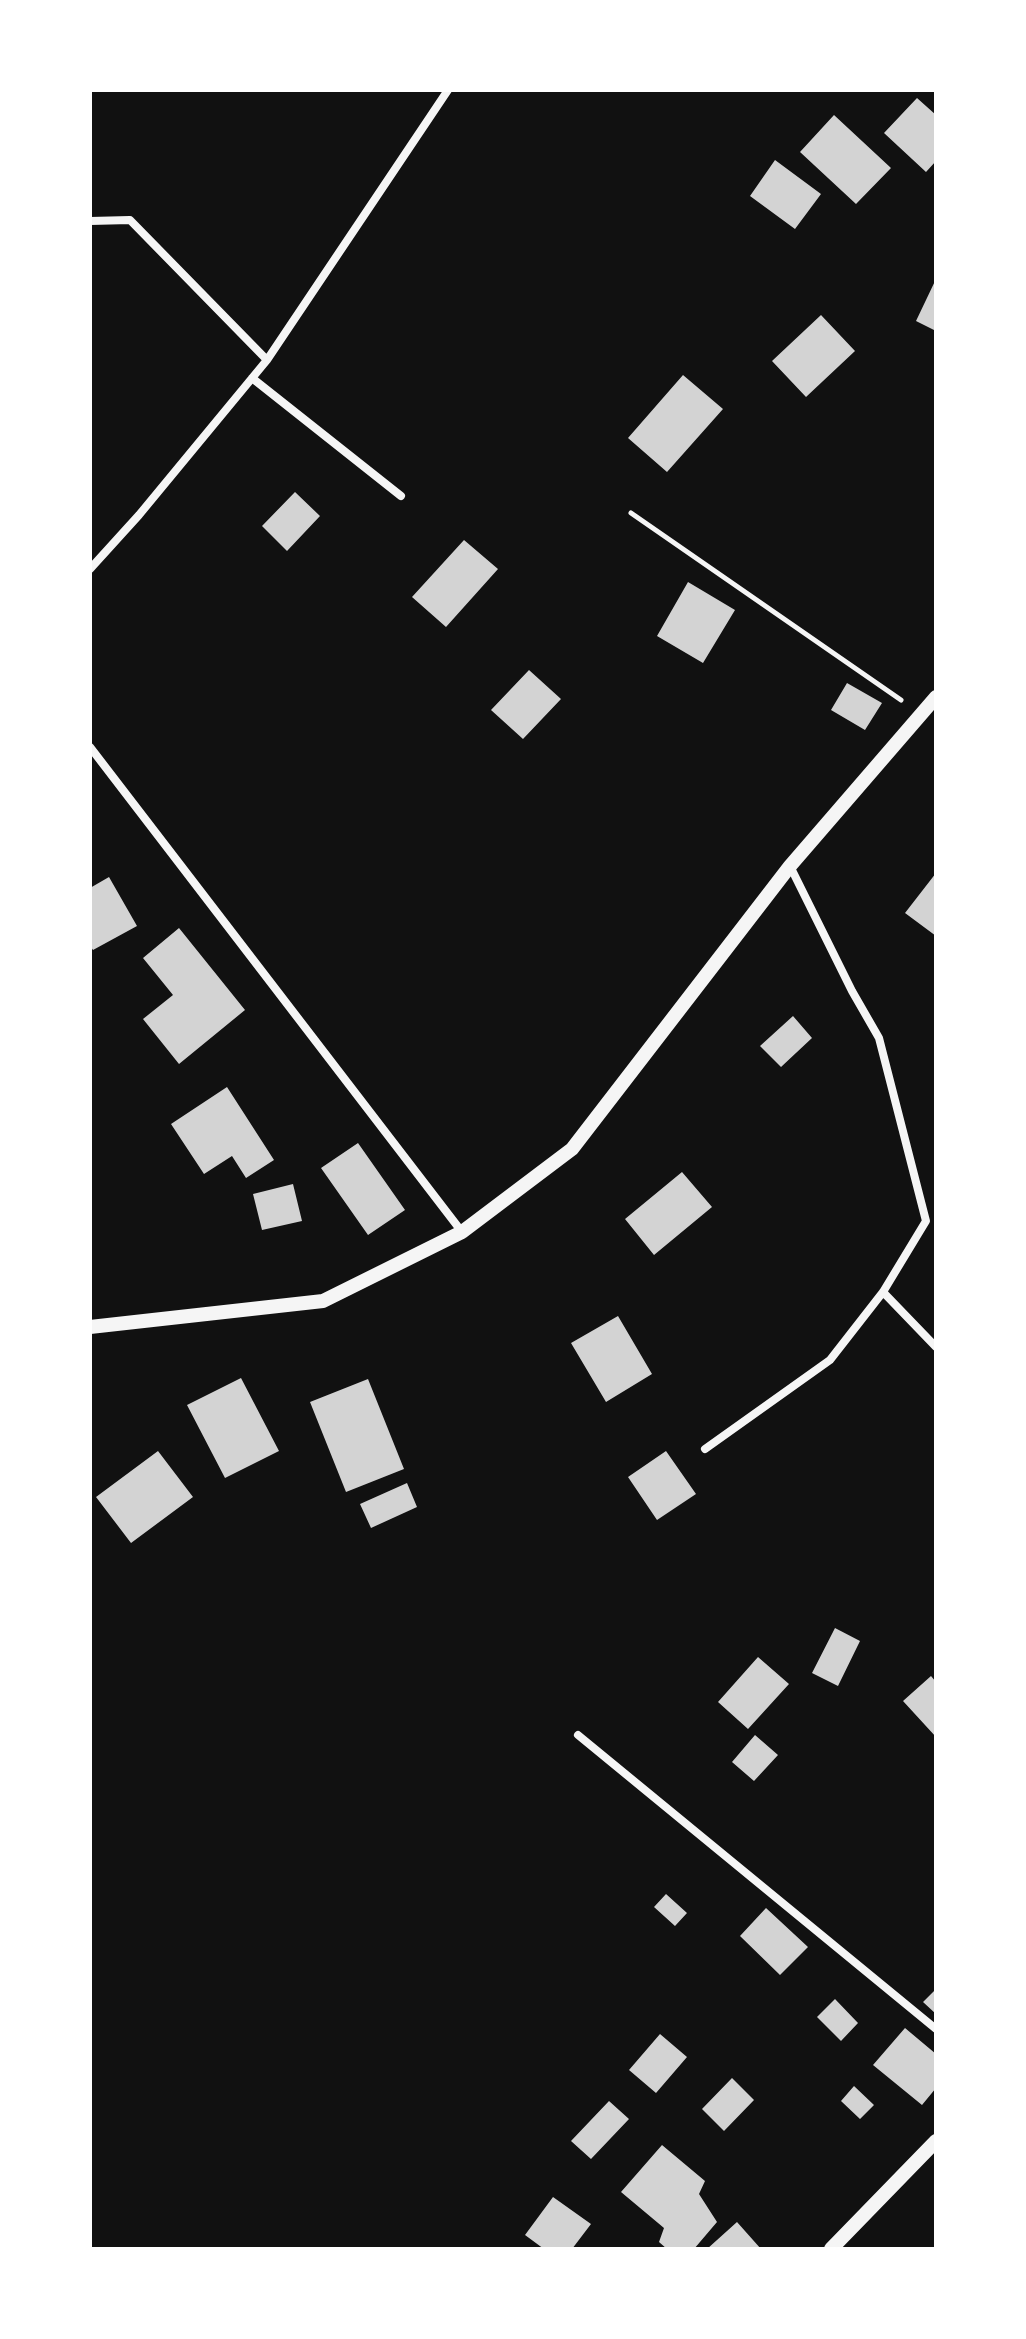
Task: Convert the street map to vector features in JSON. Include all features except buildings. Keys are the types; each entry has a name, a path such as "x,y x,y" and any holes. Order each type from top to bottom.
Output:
{"street":[{"path":"90,569 139,515 267,360 448,90"},
{"path":"90,221 130,220 267,360"},
{"path":"252,378 401,496"},
{"path":"90,1327 323,1301 462,1232 572,1149 790,866 936,697"},
{"path":"90,747 462,1232"},
{"path":"705,1449 830,1360 883,1292 926,1221 879,1038 790,866"},
{"path":"883,1292 936,1347"},
{"path":"578,1735 936,2029"},
{"path":"831,2249 936,2141"}],"path":[{"path":"631,513 921,714"}]}
